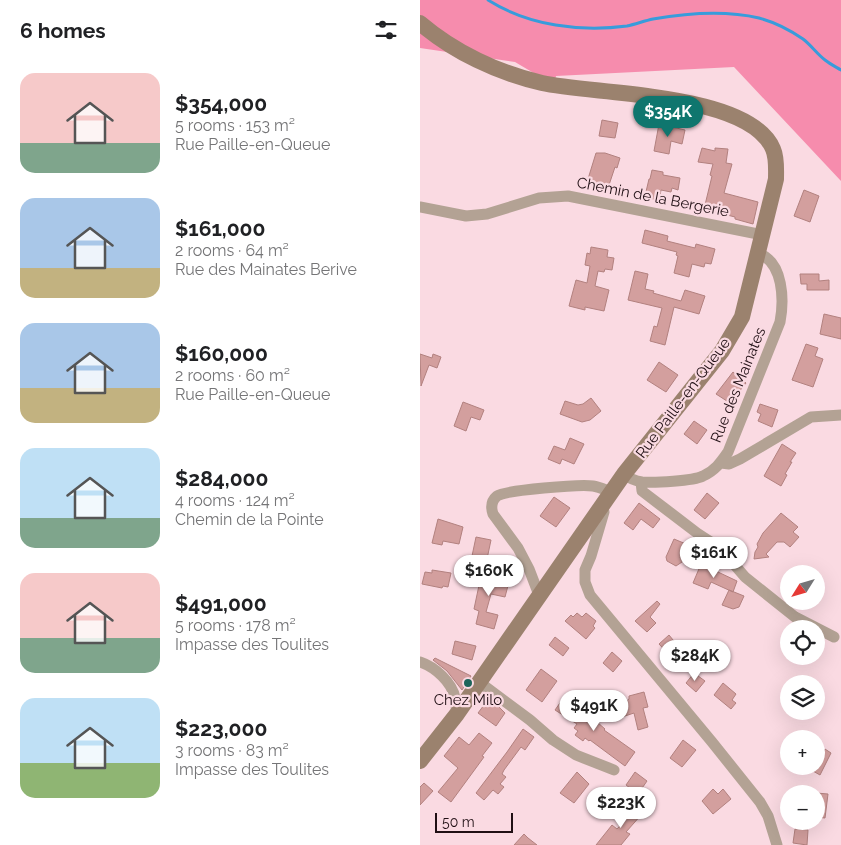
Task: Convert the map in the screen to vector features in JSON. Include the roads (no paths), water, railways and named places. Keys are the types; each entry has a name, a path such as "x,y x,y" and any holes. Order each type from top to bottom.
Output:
{"main road":[{"name":"Rue Paille-en-Queue","path":"420,23 454,48 516,76 543,83 632,94 709,107 733,115 750,124 764,135 773,149 776,164 776,179 742,317 722,351 624,474 479,682 420,761"}],"street":[{"name":"Chemin de la Bergerie","path":"420,207 466,216 487,214 539,198 568,196 762,235"},
{"name":"Rue des Mainates","path":"624,474 641,482 690,480 702,477 713,471 728,452 780,322 783,305 782,287 772,264 764,255 758,253"},
{"path":"721,463 729,464 735,462 811,417 841,415"},
{"path":"641,482 642,491 720,548 745,577 766,594 795,617 834,637"},
{"path":"539,595 530,569 518,548 493,514 491,508 494,499 501,494 516,490 574,486 593,485 612,492"},
{"path":"600,507 604,512 585,570 584,582 590,595 760,802 768,816 777,845"},
{"path":"420,662 427,664 446,680 455,696 456,714"},
{"path":"479,682 530,720 553,740 576,755 614,770"}],"waterway":[{"path":"488,0 521,16 556,25 574,27 610,28 627,26 653,19 706,13 746,15 787,29 806,41 825,60 841,70"}],"place":[{"name":"Chez Milo","path":"468,683"}]}
